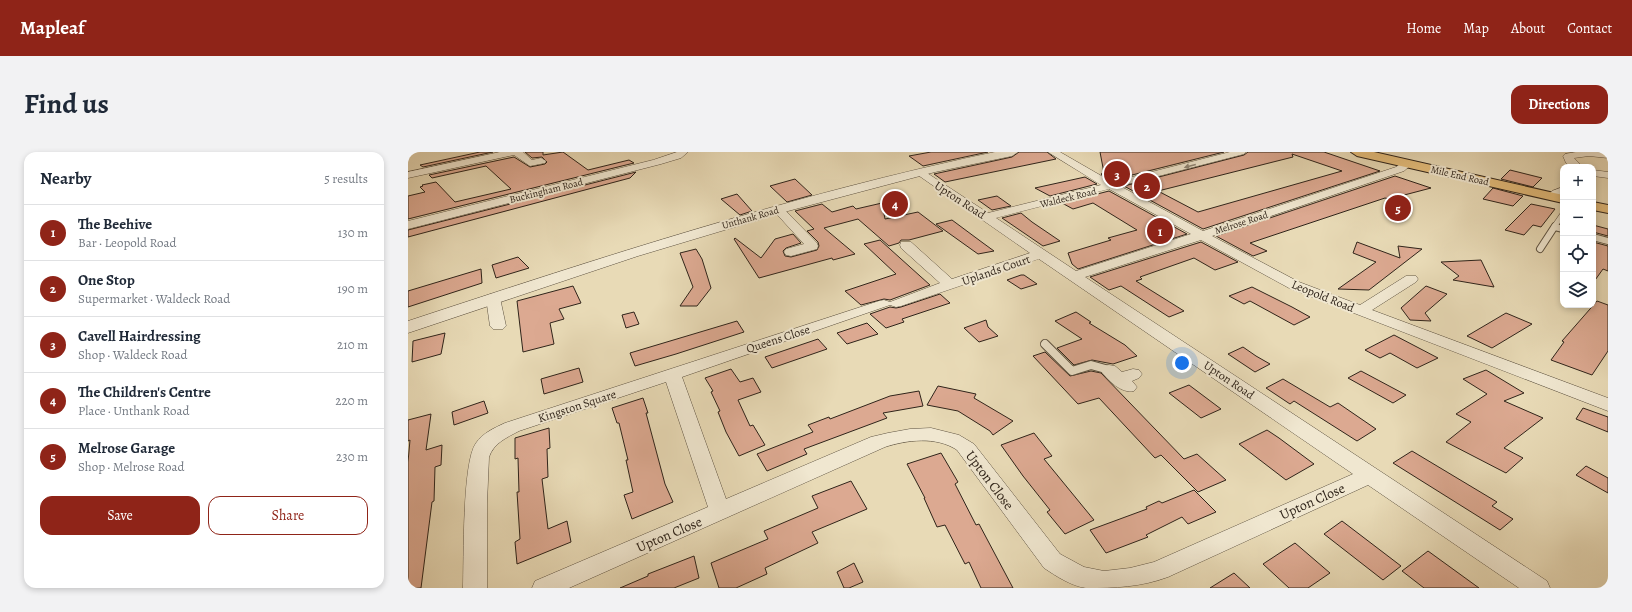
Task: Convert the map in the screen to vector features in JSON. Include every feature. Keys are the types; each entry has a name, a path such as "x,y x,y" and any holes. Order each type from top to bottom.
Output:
{"highway":[{"name":"Mile End Road","path":"1357,152 1407,164 1560,195"},
{"path":"1596,207 1608,209"}],"street":[{"path":"408,175 513,152"},
{"path":"516,152 525,164 541,161"},
{"name":"Buckingham Road","path":"408,225 657,162 678,156 683,152"},
{"name":"Unthank Road","path":"408,327 656,245 778,208 1012,152"},
{"name":"Leopold Road","path":"1053,152 1201,236 1294,285 1608,405"},
{"name":"Waldeck Road","path":"987,217 1241,152"},
{"path":"1573,164 1568,156 1590,153 1608,155"},
{"name":"Melrose Road","path":"1073,276 1201,236 1400,169 1407,164"},
{"name":"Upton Road","path":"920,173 1073,276 1177,354 1371,475 1538,588"},
{"path":"1596,173 1608,175"},
{"path":"778,208 812,246 792,252"},
{"name":"Uplands Court","path":"906,245 950,285"},
{"name":"Uplands Court","path":"887,304 950,285 1041,254"},
{"path":"1361,311 1377,299 1411,279"},
{"path":"493,298 498,326"},
{"name":"Queens Close","path":"672,374 887,304"},
{"path":"672,374 720,511"},
{"name":"Kingston Square","path":"475,588 476,503 479,457 483,447 496,435 512,427 672,374"},
{"name":"Upton Close","path":"544,588 878,442 900,435 922,434 942,437 962,444 975,458 1052,561 1068,573 1092,582 1113,582 1134,579 1160,570 1371,475"}],"lane":[{"path":"1540,249 1560,219"},
{"path":"1555,227 1560,228"},
{"path":"1596,238 1608,241"},
{"path":"1045,344 1072,371 1090,366 1123,378"}],"building":[{"path":"480,152 493,152 423,167 420,165"},
{"path":"525,152 543,152 543,155 563,152 588,170 629,160 634,163 408,219 408,196 425,192 420,187 423,186 422,185 436,182 455,202 511,189 486,166 432,178 429,175 514,157 530,167 545,164 547,162 542,157 532,158"},
{"path":"931,152 988,152 923,166 909,156"},
{"path":"1019,152 1047,152 1056,159 945,182 934,174 1012,157"},
{"path":"1100,152 1224,152 1112,180 1101,174 1104,173"},
{"path":"1248,152 1324,152 1380,171 1203,229 1124,186 1244,155","holes":["1292,154 1342,171 1198,212 1158,191 1293,157"]},
{"path":"1510,170 1542,178 1533,187 1501,179"},
{"path":"636,172 630,178 408,237 408,230"},
{"path":"1395,176 1431,188 1389,199 1385,198 1250,243 1267,251 1253,256 1216,236"},
{"path":"1085,177 1097,184 1050,196 1035,188"},
{"path":"795,179 812,195 787,202 770,186"},
{"path":"1493,188 1523,196 1513,206 1483,199"},
{"path":"1109,191 1187,234 1078,269 1072,264 1068,253 1111,240 1108,238 1137,230 1093,203 1073,209 1062,203"},
{"path":"737,194 752,211 740,215 721,199"},
{"path":"997,196 1011,206 992,210 978,200"},
{"path":"882,203 885,219 918,212 943,231 909,240 901,240 899,243 889,246 858,219 824,228 855,254 833,260 832,258 759,278 734,239 735,238 761,258 775,239 793,234 801,243 786,248 783,251 785,256 791,257 817,250 819,246 818,242 807,231 814,229 795,211 822,204 832,212 853,206 856,209"},
{"path":"1531,204 1555,209 1541,227 1533,225 1524,235 1505,230"},
{"path":"1021,213 1060,241 1043,246 1002,218"},
{"path":"952,220 994,251 978,254 936,224"},
{"path":"1596,226 1608,229 1608,236 1596,233"},
{"path":"880,240 930,285 890,300 884,299 861,305 845,291 896,274 864,244"},
{"path":"1201,242 1238,262 1215,270 1194,258 1140,277 1142,279 1136,281 1184,311 1169,317 1121,286 1109,290 1090,277"},
{"path":"1357,242 1400,258 1398,246 1422,249 1369,290 1338,289 1376,262 1353,253"},
{"path":"1596,243 1608,246 1608,271 1603,269 1596,279"},
{"path":"696,249 702,259 711,288 697,306 680,306 693,287 680,253"},
{"path":"518,257 529,268 496,278 492,265"},
{"path":"1481,260 1494,287 1453,280 1459,276 1441,262"},
{"path":"481,269 482,283 408,307 408,291"},
{"path":"1024,275 1037,284 1021,289 1007,280"},
{"path":"573,286 581,303 559,309 564,319 550,323 554,344 523,352 517,301"},
{"path":"1426,286 1447,294 1425,313 1431,321 1410,320 1401,308"},
{"path":"1252,287 1310,317 1294,325 1250,301 1244,304 1229,296"},
{"path":"940,294 950,303 902,319 904,322 886,328 870,314 890,307 901,307"},
{"path":"1597,301 1608,305 1608,351 1592,375 1551,360 1564,342 1562,341 1591,308 1596,308"},
{"path":"634,312 639,324 626,328 622,315"},
{"path":"1076,312 1091,322 1089,323 1125,345 1137,356 1113,364 1092,360 1074,365 1057,348 1082,339 1055,321"},
{"path":"1506,313 1532,324 1492,348 1467,336"},
{"path":"986,320 988,327 998,336 979,342 964,328"},
{"path":"737,321 744,332 676,354 635,366 630,353"},
{"path":"867,323 878,334 847,344 837,333"},
{"path":"445,333 441,354 412,362 413,341"},
{"path":"1394,335 1438,358 1417,368 1390,353 1380,358 1365,350"},
{"path":"818,339 827,349 772,368 765,357"},
{"path":"1243,347 1270,364 1255,372 1228,354"},
{"path":"1045,352 1070,376 1091,371 1101,373 1184,459 1197,454 1226,480 1198,492 1161,455 1155,458 1099,398 1078,404 1033,356"},
{"path":"579,368 583,382 544,394 541,379"},
{"path":"731,369 740,382 753,378 761,392 738,400 750,426 753,425 765,445 739,456 726,432 718,412 720,411 711,392 713,391 705,378"},
{"path":"1486,370 1524,393 1504,401 1543,418 1504,448 1523,458 1506,473 1446,442 1471,422 1456,414 1487,394 1463,379"},
{"path":"1361,371 1406,395 1393,403 1348,378"},
{"path":"1283,379 1330,407 1338,403 1376,429 1357,441 1294,401 1290,404 1266,388"},
{"path":"1189,385 1221,409 1201,418 1169,393"},
{"path":"938,386 976,394 974,398 1013,421 993,435 990,431 958,411 927,405"},
{"path":"919,391 923,406 883,413 887,418 804,449 807,454 767,471 757,454 813,432 808,425 829,417 830,419 890,396"},
{"path":"643,398 665,484 673,502 632,519 624,495 633,492 626,460 628,460 619,423 617,423 612,408"},
{"path":"484,401 488,413 454,425 452,412"},
{"path":"1583,408 1608,417 1608,432 1576,419"},
{"path":"431,414 426,450 442,445 441,465 435,467 434,501 432,502 421,588 408,588 408,462 410,440 408,441 408,420"},
{"path":"549,428 550,448 547,449 548,477 542,479 548,529 567,521 571,542 517,564 515,542 520,539 517,492 519,492 518,458 515,459 515,438"},
{"path":"1267,430 1314,464 1286,480 1239,444"},
{"path":"1034,433 1052,456 1044,459 1094,520 1065,534 1047,512 1050,510 1001,445"},
{"path":"1412,451 1497,502 1492,506 1513,519 1500,530 1393,463"},
{"path":"941,453 958,482 955,484 976,525 979,524 1013,588 981,588 969,562 965,564 945,525 937,527 925,498 907,464"},
{"path":"1586,466 1608,478 1608,493 1576,475"},
{"path":"851,481 867,509 812,532 818,543 765,568 767,574 736,588 719,588 711,563 768,539 764,531 818,508 812,496"},
{"path":"1194,490 1216,512 1188,524 1182,517 1146,535 1148,537 1106,553 1090,530 1147,509 1146,507 1159,501 1162,503"},
{"path":"1342,521 1401,566 1383,580 1324,534"},
{"path":"1295,543 1330,573 1308,588 1289,588 1263,564"},
{"path":"1428,551 1479,588 1424,588 1402,571"},
{"path":"694,556 699,578 674,588 620,588 648,576 648,574"},
{"path":"854,563 863,582 849,588 844,588 837,572"},
{"path":"1234,573 1250,588 1210,588"}],"place":[{"name":"Cavell Hairdressing","path":"1117,174"},
{"name":"One Stop","path":"1147,186"},
{"name":"The Children's Centre","path":"895,204"},
{"name":"Melrose Garage","path":"1398,208"},
{"name":"The Beehive","path":"1160,231"}]}
